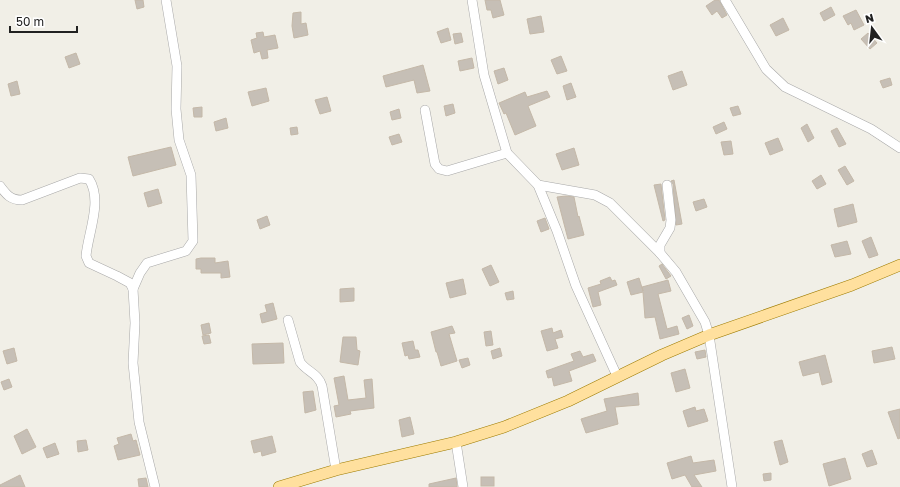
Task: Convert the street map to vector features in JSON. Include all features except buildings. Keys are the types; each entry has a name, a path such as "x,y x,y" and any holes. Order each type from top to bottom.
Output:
{"main road":[{"path":"279,487 336,470 456,442 504,427 568,401 617,376 710,335 852,285 900,265"}],"street":[{"path":"133,289 143,266 147,263 186,251 193,241 191,175 180,140 176,109 177,66 166,0"},
{"path":"472,0 484,75 507,153 538,184 558,231 576,286 617,376"},
{"path":"725,0 766,69 785,87 871,129 900,148"},
{"path":"425,110 435,164 439,169 447,171 507,153"},
{"path":"0,186 8,196 15,200 22,200 80,178 89,179 95,192 86,256 89,263 130,283 133,289 135,323 133,362 139,422 155,487"},
{"path":"538,184 595,195 610,203 660,253 679,278 705,322 710,335 732,487"},
{"path":"660,253 660,245 670,228 671,220 667,186"},
{"path":"288,320 303,368 318,376 322,386 336,470"},
{"path":"456,442 463,487"}]}
